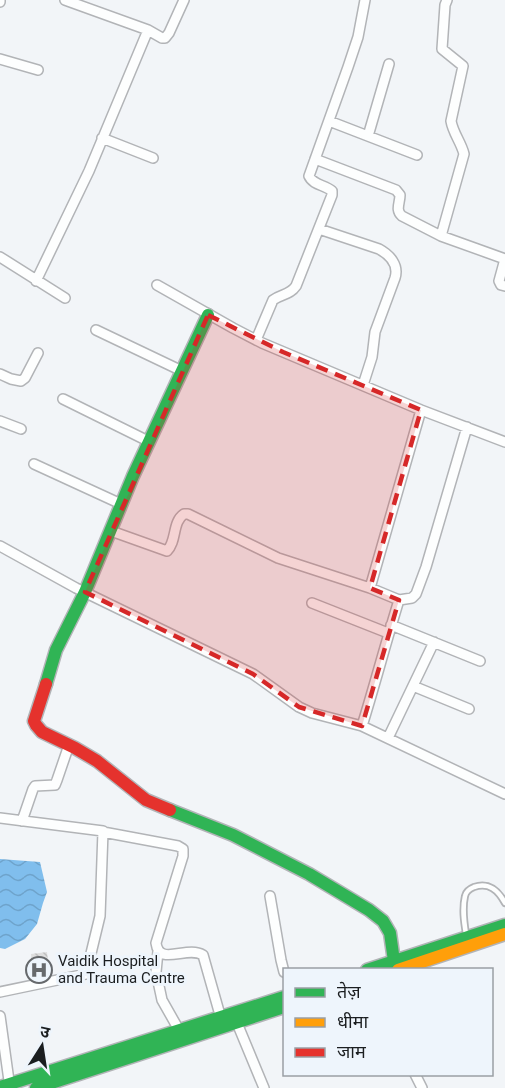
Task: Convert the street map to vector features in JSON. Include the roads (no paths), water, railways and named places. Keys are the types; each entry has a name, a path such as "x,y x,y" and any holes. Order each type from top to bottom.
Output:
{"street":[{"path":"65,0 148,30 162,38 167,37 184,0"},
{"path":"256,340 273,300 289,293 296,286 329,204 332,191 313,182 309,176 358,37 366,0"},
{"path":"441,236 464,154 452,128 451,120 463,66 442,49 447,0"},
{"path":"36,281 89,171 148,30"},
{"path":"0,59 38,70"},
{"path":"368,136 389,64"},
{"path":"329,121 417,156"},
{"path":"102,138 153,158"},
{"path":"315,159 399,192 399,213 441,236 505,259 500,281 501,285 505,286"},
{"path":"319,229 379,249 396,265 397,271 375,332 372,357 363,385"},
{"path":"0,257 65,298"},
{"path":"157,285 256,340 421,410 505,442"},
{"path":"208,315 122,504 85,592 56,650 34,721 42,732 86,753 146,800 233,835 309,874 369,910 383,921 390,933 396,965"},
{"path":"96,330 182,371"},
{"path":"0,375 21,381 25,378 38,353"},
{"path":"63,399 150,442"},
{"path":"370,588 421,410"},
{"path":"0,421 21,429"},
{"path":"111,531 167,551 171,547 178,519 188,514 278,558 370,588 399,600 412,598 416,594 426,567 467,427"},
{"path":"34,464 122,504"},
{"path":"0,546 85,592 253,674 312,713 362,726 505,795"},
{"path":"362,726 399,600"},
{"path":"312,603 434,642 480,661"},
{"path":"388,738 434,642"},
{"path":"413,686 469,709"},
{"path":"22,821 35,786 55,785 69,745"},
{"path":"0,818 103,831 178,846 183,849 183,856 156,943 158,951 156,972 162,999 179,1030"},
{"path":"0,992 86,974 100,916 103,832"},
{"path":"270,896 284,968"},
{"path":"396,965 505,924"},
{"path":"374,968 396,965 505,934"},
{"path":"158,951 168,956 195,951 203,955 222,1022"},
{"path":"36,1088 222,1022 283,998"},
{"path":"0,1016 7,1086 179,1030 222,1022 237,1023 283,1008"},
{"path":"237,1023 264,1088"}],"lane":[{"path":"466,937 463,906 465,894 469,889 488,886 496,890 505,903"}],"water":[{"path":"0,859 40,862 47,892 37,924 25,939 5,949 0,948"}],"place":[{"name":"Vaidik Hospital and Trauma Centre","path":"39,970"}]}
